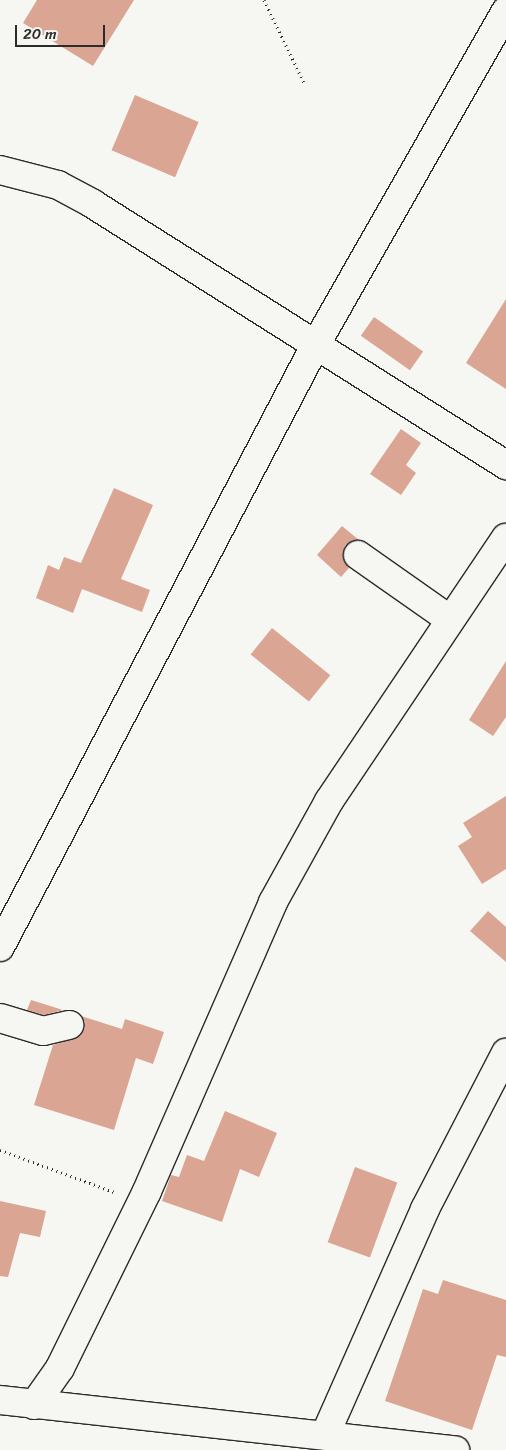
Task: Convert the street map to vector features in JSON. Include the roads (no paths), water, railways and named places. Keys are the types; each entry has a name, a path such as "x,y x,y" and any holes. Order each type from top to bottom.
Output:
{"street":[{"path":"0,947 316,344 506,10"},
{"path":"0,170 58,185 93,204 506,465"},
{"path":"34,1405 60,1368 147,1191 273,902 329,801 449,619 506,538"},
{"path":"358,555 449,619"},
{"path":"0,1018 43,1031 68,1025"},
{"path":"330,1440 425,1209 506,1053"},
{"path":"0,1400 330,1440 455,1450"}]}
